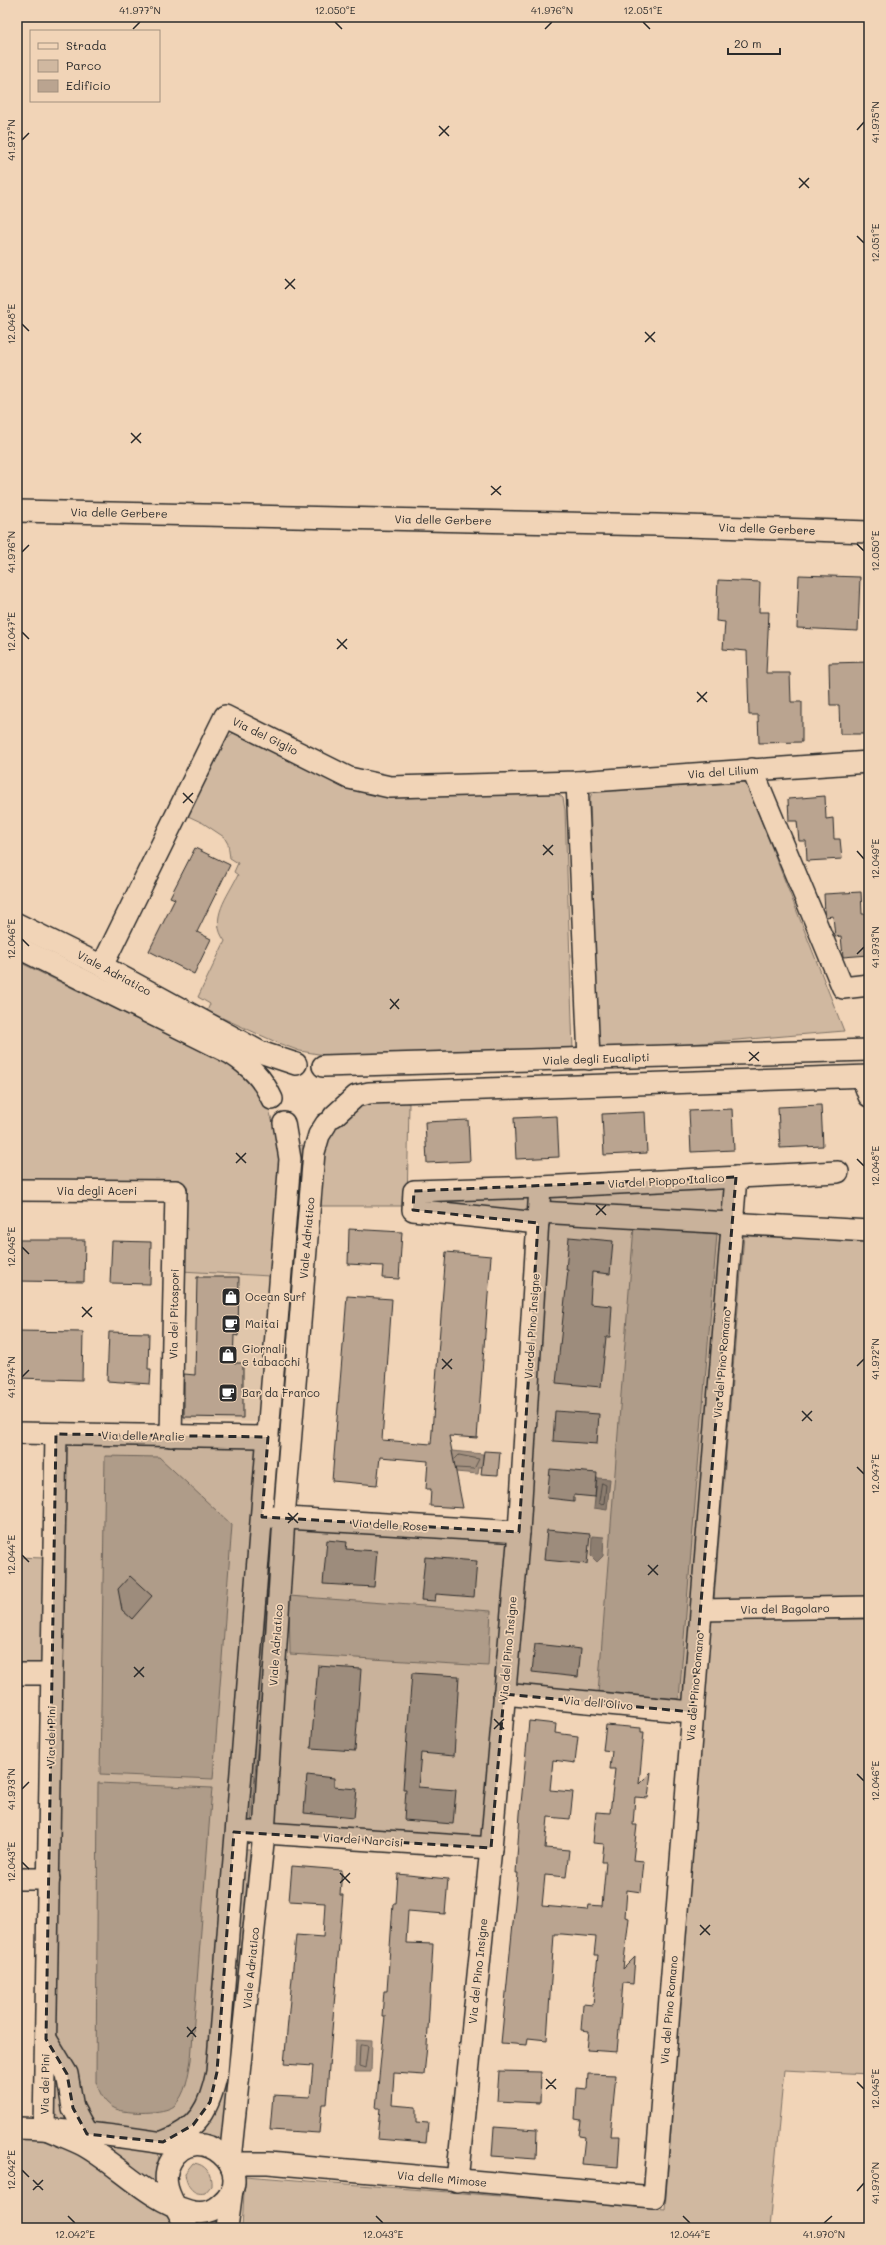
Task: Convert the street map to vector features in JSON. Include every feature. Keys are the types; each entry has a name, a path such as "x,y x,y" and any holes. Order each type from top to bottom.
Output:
{"street":[{"name":"Via delle Gerbere","path":"17,511 649,525 869,532"},
{"name":"Via del Giglio","path":"102,966 225,716 349,778 369,784 390,787 577,782"},
{"name":"Via del Lilium","path":"577,782 869,762"},
{"path":"752,769 843,988 869,985"},
{"path":"577,782 589,1059"},
{"name":"Viale Adriatico","path":"17,924 102,966 260,1052 296,1064"},
{"name":"Viale Adriatico","path":"17,947 230,1053 250,1066 259,1075 272,1099"},
{"name":"Viale degli Eucalipti","path":"323,1066 869,1050"},
{"path":"330,1120 339,1105 338,1085 331,1073 323,1066 312,1062 296,1064 290,1066 277,1077 274,1082 272,1099 276,1115 284,1123 305,1131 316,1129 330,1120 356,1096 369,1093 865,1077 869,1096"},
{"name":"Viale Adriatico","path":"227,2228 232,2177 230,2160 264,1833 284,1518 314,1152 319,1135 330,1120"},
{"name":"Viale Adriatico","path":"163,2142 183,2133 205,2111 213,2090 217,2072 234,1832 262,1517 290,1159 284,1123"},
{"name":"Via del Pioppo Italico","path":"838,1172 540,1187 414,1191 413,1210 493,1219 538,1218 733,1223 869,1231"},
{"name":"Via del Pino Romano","path":"654,2197 736,1177"},
{"name":"Via del Pino Insigne","path":"457,2181 491,1848 519,1532 540,1187"},
{"path":"493,1219 494,1188"},
{"name":"Via degli Aceri","path":"17,1190 176,1191"},
{"name":"Via dei Pitospori","path":"171,1436 176,1191"},
{"name":"Via delle Aralie","path":"17,1433 268,1437"},
{"name":"Via dei Pini","path":"44,2128 56,1434"},
{"name":"Via delle Rose","path":"262,1517 519,1532"},
{"name":"Via del Bagolaro","path":"702,1610 869,1607"},
{"path":"17,1674 51,1674"},
{"name":"Via dell'Olivo","path":"504,1694 692,1712"},
{"name":"Via dei Narcisi","path":"234,1832 491,1848"},
{"path":"17,1879 49,1879"},
{"name":"Via dei Pini","path":"46,2039 67,2074 73,2108 87,2134"},
{"path":"17,2128 44,2128 188,2146 202,2145 212,2148 222,2153 232,2177 224,2203 207,2212 197,2213 177,2207 153,2195 84,2146 44,2128"},
{"path":"187,2228 167,2189 167,2168 172,2159 188,2146"},
{"name":"Via delle Mimose","path":"232,2177 243,2163 268,2163 457,2181 654,2197"}],"highlighted area":[{"path":"736,1177 692,1712 504,1694 491,1848 234,1832 217,2072 210,2102 193,2125 163,2142 87,2134 73,2108 67,2074 46,2039 56,1434 268,1437 262,1517 519,1532 538,1223 413,1210 414,1191"}],"shaded area":[{"path":"181,1271 270,1276 260,1422 180,1421"}],"green space":[{"path":"233,733 339,783 362,792 388,796 557,793 563,798 565,810 573,1051 343,1058 300,1051 278,1043 207,1011 210,1004 198,997 225,941 220,933 218,924 219,916 225,899 238,875 234,872 238,863 230,858 228,844 224,837 203,823 188,816 226,739"},
{"path":"744,777 844,1031 607,1051 601,1049 598,1043 590,798 593,790"},
{"path":"17,961 228,1064 252,1086 268,1106 281,1152 270,1276 181,1271 183,1183 17,1181"},
{"path":"384,1101 409,1103 407,1206 321,1206 322,1157 324,1146 329,1136 336,1126 356,1108 367,1103"},
{"path":"303,1145 277,1503 270,1503 297,1146"},
{"path":"634,1226 717,1234 679,1699 598,1693"},
{"path":"744,1236 869,1240 869,1598 714,1599"},
{"path":"105,1456 159,1457 232,1525 213,1779 100,1774"},
{"path":"268,1528 275,1529 251,1824 243,1824"},
{"path":"17,1557 43,1558 41,1663 17,1663"},
{"path":"289,1596 491,1611 488,1666 290,1654"},
{"path":"869,1619 869,2074 784,2070 769,2228 242,2228 245,2176 665,2209 709,1620"},
{"path":"98,1783 212,1788 191,2060 186,2084 181,2096 174,2106 162,2111 129,2112 116,2109 105,2101 96,2082"},
{"path":"243,1850 250,1850 222,2143 196,2134"},
{"path":"52,2086 59,2090 65,2120 60,2122 53,2106"},
{"path":"17,2137 45,2139 77,2153 116,2177 154,2204 180,2228 17,2228"},
{"path":"97,2142 159,2152 156,2184 154,2184"},
{"path":"193,2163 201,2165 209,2174 211,2186 205,2193 197,2193 188,2185 185,2173"},
{"path":"219,2214 218,2228 198,2228 193,2218"}],"water":[{"path":"452,1451 483,1454 482,1467 479,1467 478,1474 444,1471 447,1458 453,1456"},
{"path":"597,1478 610,1479 607,1510 594,1508"},
{"path":"592,1536 604,1537 603,1556 597,1562 591,1556"},
{"path":"356,2040 372,2041 371,2072 355,2072"}],"building":[{"path":"799,575 860,577 858,631 797,628"},
{"path":"718,580 760,582 759,612 769,612 766,673 790,673 791,702 802,702 802,742 759,743 758,715 749,715 747,651 723,649 725,622 716,621"},
{"path":"869,662 869,734 840,734 839,705 830,705 829,663"},
{"path":"825,796 826,819 833,818 834,839 840,839 842,859 807,861 806,841 799,841 797,821 789,821 788,799"},
{"path":"195,848 230,865 197,932 211,939 194,974 149,951 175,899 170,897"},
{"path":"861,892 862,914 869,914 869,955 843,957 841,936 835,937 833,916 826,917 825,914 824,894"},
{"path":"821,1105 823,1146 780,1148 778,1107"},
{"path":"732,1109 734,1150 691,1152 689,1111"},
{"path":"645,1112 647,1153 604,1155 602,1114"},
{"path":"557,1116 559,1157 516,1159 514,1118"},
{"path":"468,1120 470,1161 427,1163 425,1122"},
{"path":"349,1229 402,1232 399,1279 382,1278 383,1266 348,1264"},
{"path":"569,1237 613,1241 610,1274 592,1272 590,1304 612,1306 610,1337 606,1337 601,1387 556,1383 568,1270 566,1270"},
{"path":"17,1240 85,1240 84,1282 17,1281"},
{"path":"112,1241 151,1242 150,1284 110,1283"},
{"path":"446,1252 491,1256 477,1438 449,1436 463,1508 430,1506 431,1489 426,1489 428,1461 380,1457 377,1485 332,1481 347,1296 392,1299 382,1440 431,1444"},
{"path":"197,1277 239,1277 238,1336 234,1335 233,1363 243,1363 243,1418 184,1417 184,1374 195,1375"},
{"path":"17,1331 83,1332 82,1380 17,1378"},
{"path":"109,1332 149,1333 148,1369 151,1369 150,1384 107,1381"},
{"path":"555,1411 599,1414 597,1444 553,1441"},
{"path":"484,1451 500,1452 498,1475 481,1474"},
{"path":"550,1469 597,1473 595,1497 574,1495 574,1501 547,1498"},
{"path":"547,1530 590,1534 587,1564 544,1560"},
{"path":"327,1540 347,1542 346,1549 377,1551 374,1587 323,1584"},
{"path":"425,1557 477,1561 474,1597 436,1594 435,1601 421,1600"},
{"path":"130,1576 152,1596 132,1619 122,1610 118,1589"},
{"path":"535,1644 581,1649 578,1677 532,1672"},
{"path":"318,1666 361,1669 355,1751 311,1748"},
{"path":"412,1673 459,1676 454,1756 421,1753 418,1787 456,1790 453,1824 404,1820 406,1789 403,1789"},
{"path":"529,1721 556,1724 555,1733 578,1736 575,1763 553,1760 550,1790 573,1792 570,1819 548,1817 545,1848 569,1850 566,1877 545,1875 542,1906 588,1910 589,1905 602,1906 606,1862 602,1862 604,1844 593,1843 596,1812 610,1813 615,1769 610,1769 612,1751 603,1750 606,1725 641,1728 641,1732 644,1732 639,1784 651,1772 648,1798 635,1797 633,1825 637,1825 633,1860 644,1861 641,1892 627,1890 625,1917 629,1918 623,1969 635,1957 633,1984 623,1983 617,2052 587,2050 589,2031 581,2030 583,2004 593,2005 598,1955 594,1955 596,1937 562,1934 554,1934 547,2040 528,2038 527,2045 501,2043 518,1873 516,1873 520,1814"},
{"path":"307,1775 334,1778 334,1787 357,1789 354,1818 304,1813"},
{"path":"292,1866 342,1870 340,1895 343,1895 326,2104 322,2104 319,2133 270,2130 273,2095 310,2097 313,2066 284,2064 296,1935 323,1937 325,1903 289,1901"},
{"path":"398,1874 448,1879 445,1914 408,1911 406,1943 433,1944 427,2046 424,2075 394,2073 392,2105 416,2107 416,2122 428,2123 426,2143 377,2139 380,2108 376,2108 385,2016 382,2016 384,1991 387,1991 393,1904 396,1904"},
{"path":"499,2071 541,2072 540,2103 497,2101"},
{"path":"588,2074 616,2075 610,2136 620,2136 618,2167 582,2164 585,2137 579,2136 581,2120 575,2119 577,2088 587,2089"},
{"path":"494,2127 537,2130 536,2159 492,2156"}],"place":[{"name":"Ocean Surf","path":"231,1297"},
{"name":"Maitai","path":"231,1324"},
{"name":"Giornali e tabacchi","path":"228,1355"},
{"name":"Bar da Franco","path":"228,1393"}]}
